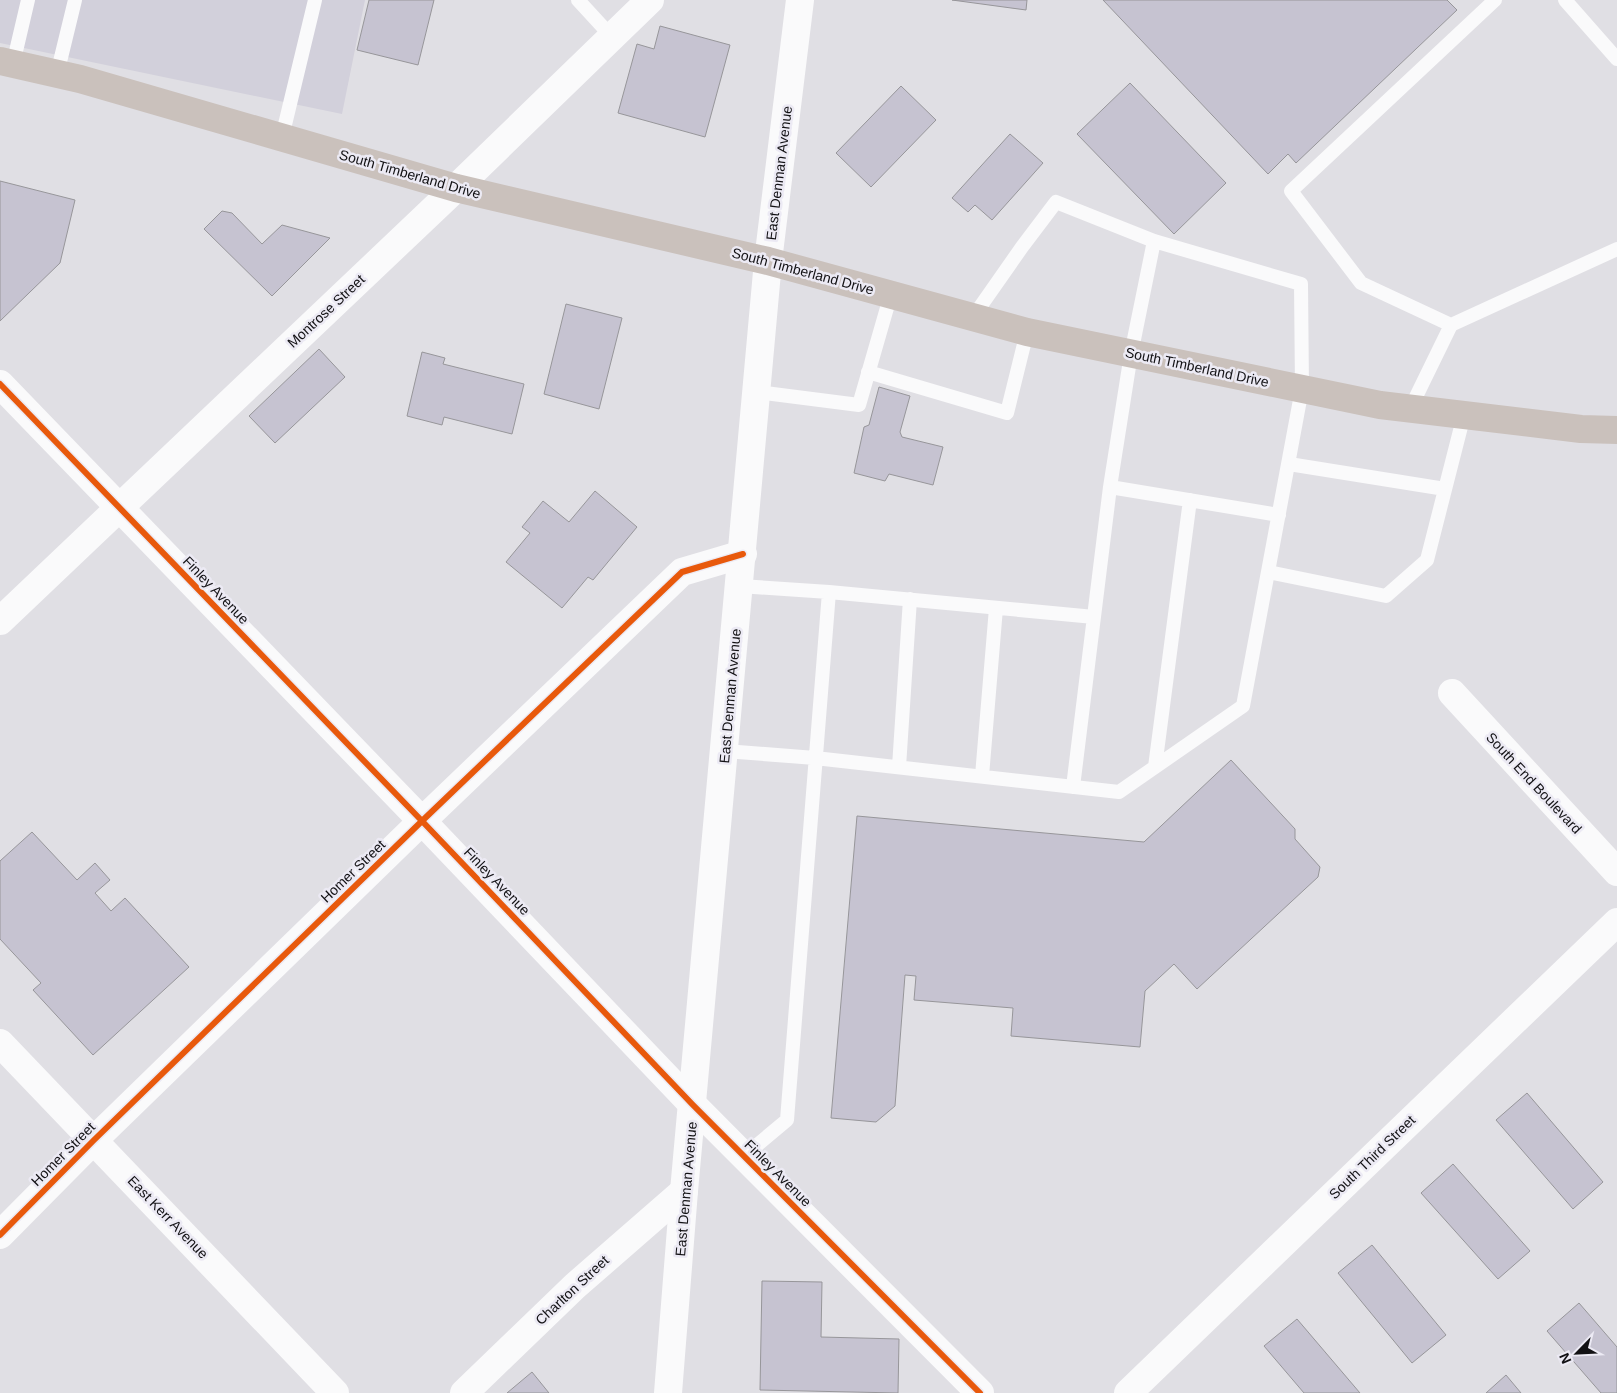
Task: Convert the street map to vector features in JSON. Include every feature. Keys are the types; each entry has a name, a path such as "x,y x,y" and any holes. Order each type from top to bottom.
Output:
{"main road":[{"name":"South Timberland Drive","path":"6,62 80,79 456,188 768,261 1027,332 1380,405 1581,429 1617,430"}],"street":[{"name":"Montrose Street","path":"0,621 456,188 650,0"},
{"name":"East Denman Avenue","path":"668,1393 684,1191 768,261 800,0"},
{"name":"Finley Avenue","path":"0,384 693,1105 980,1393"},
{"name":"Homer Street","path":"0,1235 94,1140 422,821 682,572 743,554"},
{"name":"South End Boulevard","path":"1452,694 1617,872"},
{"name":"South Third Street","path":"1128,1393 1617,922"},
{"name":"East Kerr Avenue","path":"0,1043 335,1393"},
{"name":"Charlton Street","path":"464,1393 575,1286 684,1191"}],"lane":[{"path":"6,62 28,0"},
{"path":"57,74 75,0"},
{"path":"282,138 315,0"},
{"path":"578,0 612,36"},
{"path":"1451,325 1361,284 1291,191 1495,0"},
{"path":"1565,0 1617,59"},
{"path":"725,751 815,758 1119,792 1243,706 1302,390 1301,284 1154,241 1056,202 973,317"},
{"path":"1073,787 1110,487 1131,354 1154,241"},
{"path":"1410,409 1451,325 1617,249"},
{"path":"757,392 859,404 891,294"},
{"path":"868,372 1007,413 1027,332"},
{"path":"1268,572 1386,596 1427,560 1464,415"},
{"path":"1289,464 1445,489"},
{"path":"1110,487 1279,515"},
{"path":"1155,767 1190,500"},
{"path":"740,586 910,599 1094,617"},
{"path":"744,1156 787,1120 829,592"},
{"path":"899,767 910,599"},
{"path":"982,776 996,608"}],"shaded area":[{"path":"0,0 365,0 342,114 0,43"}],"building":[{"path":"369,0 434,0 418,65 357,50"},
{"path":"952,0 1027,0 1026,10"},
{"path":"1103,0 1447,0 1457,10 1296,163 1288,154 1268,174"},
{"path":"660,26 730,45 705,137 618,113 637,44 654,49"},
{"path":"1130,83 1226,183 1174,234 1077,134"},
{"path":"901,86 936,120 871,187 836,153"},
{"path":"1010,134 1043,163 992,220 975,205 968,212 952,198"},
{"path":"0,181 75,200 60,263 0,321"},
{"path":"222,211 232,213 262,244 282,225 330,238 272,296 204,229"},
{"path":"566,304 622,318 599,409 544,394"},
{"path":"319,349 345,377 275,443 249,416"},
{"path":"422,352 445,358 443,364 524,384 512,434 444,417 442,425 407,416"},
{"path":"879,387 910,396 900,432 902,437 943,447 933,485 889,474 885,481 854,473 864,427 869,425"},
{"path":"595,491 637,527 593,580 588,577 562,608 506,562 530,533 522,527 543,501 569,522"},
{"path":"1231,760 1295,829 1295,839 1320,867 1318,877 1197,989 1174,964 1145,991 1140,1047 1011,1036 1013,1008 914,1000 916,976 905,975 895,1106 876,1122 831,1118 857,816 1144,842"},
{"path":"32,832 77,880 95,863 110,880 95,893 111,911 125,898 189,967 93,1055 33,990 41,983 0,939 0,861"},
{"path":"1527,1093 1603,1182 1573,1209 1496,1120"},
{"path":"1453,1164 1530,1251 1498,1279 1421,1193"},
{"path":"1372,1245 1446,1335 1412,1363 1338,1273"},
{"path":"762,1281 822,1282 821,1337 899,1339 898,1393 760,1390"},
{"path":"1579,1303 1617,1347 1617,1393 1601,1393 1547,1331"},
{"path":"1297,1319 1360,1393 1304,1393 1264,1346"},
{"path":"532,1372 549,1393 507,1393"},
{"path":"1506,1375 1521,1393 1486,1393"}],"cycle path":[{"path":"0,384 693,1105 980,1393"},
{"path":"0,1235 94,1140 422,821 682,572 743,554"}]}
